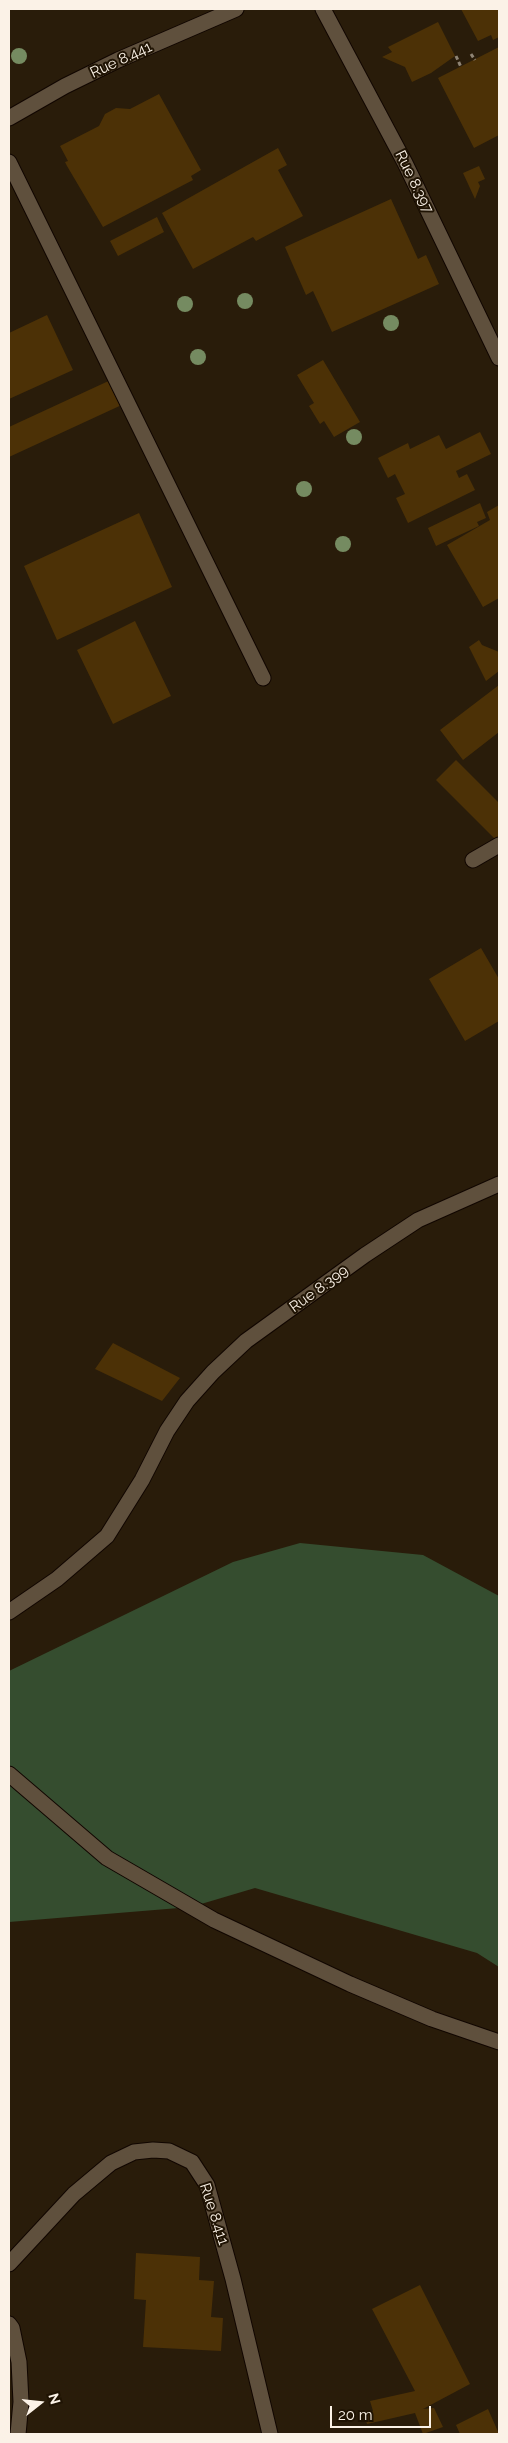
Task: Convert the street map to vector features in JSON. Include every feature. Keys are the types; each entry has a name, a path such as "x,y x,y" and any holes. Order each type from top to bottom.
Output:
{"street":[{"name":"Rue 8.441","path":"9,118 65,86 118,60 236,9"},
{"name":"Rue 8.397","path":"324,9 405,163 499,358"},
{"path":"9,162 263,678"},
{"path":"473,860 499,845"},
{"name":"Rue 8.399","path":"9,1612 57,1579 107,1536 142,1480 167,1431 187,1401 213,1372 246,1341 365,1255 418,1220 499,1184"},
{"path":"9,1774 107,1858 214,1920 350,1984 432,2019 499,2042"},
{"name":"Rue 8.411","path":"9,2264 74,2194 111,2163 134,2152 154,2150 169,2151 192,2162 207,2185 233,2279 270,2434"},
{"path":"9,2324 12,2328 19,2362 21,2402 18,2434"}],"path":[{"path":"471,54 474,60"},
{"path":"456,56 461,67"}],"green space":[{"path":"300,1543 423,1555 499,1596 499,1967 477,1953 255,1888 191,1907 9,1922 9,1671 233,1562"}],"building":[{"path":"461,9 499,9 499,37 493,40 491,35 478,41"},
{"path":"438,22 455,56 431,73 412,82 405,67 382,57 392,52 388,47"},
{"path":"499,47 499,135 474,148 438,78"},
{"path":"159,94 201,170 191,176 193,180 103,227 67,166 65,162 68,161 60,146 99,126 105,114 116,108 130,109"},
{"path":"278,148 287,165 278,170 303,216 256,241 253,237 193,269 162,213"},
{"path":"479,166 485,179 478,182 480,186 475,199 463,173"},
{"path":"391,199 418,259 426,255 439,284 332,332 313,291 306,295 285,247"},
{"path":"157,217 164,232 118,256 110,241"},
{"path":"47,315 73,370 9,399 9,333"},
{"path":"323,360 360,422 334,437 324,421 320,424 309,406 314,403 297,375"},
{"path":"115,378 126,403 9,457 9,427"},
{"path":"480,432 491,454 456,471 459,478 467,474 475,490 408,523 396,498 405,494 395,474 388,478 378,458 408,443 410,449 439,435 446,449"},
{"path":"480,503 486,518 477,522 479,526 436,546 428,528"},
{"path":"499,505 499,598 483,607 447,545 490,520 487,512"},
{"path":"139,513 172,587 57,640 24,566"},
{"path":"135,621 171,696 113,724 77,650"},
{"path":"479,640 482,645 499,652 499,671 486,681 469,647"},
{"path":"499,685 499,732 463,760 440,730"},
{"path":"456,760 499,803 499,837 496,840 436,780"},
{"path":"481,948 499,979 499,1021 465,1041 429,979"},
{"path":"113,1343 180,1378 162,1401 95,1369"},
{"path":"136,2253 200,2257 199,2280 214,2281 211,2317 223,2318 221,2351 143,2347 146,2300 134,2299"},
{"path":"420,2285 470,2384 423,2409 434,2408 443,2427 423,2434 415,2413 367,2424 364,2414 373,2411 370,2401 415,2391 372,2309"},
{"path":"488,2409 499,2434 460,2434 456,2425"}]}
